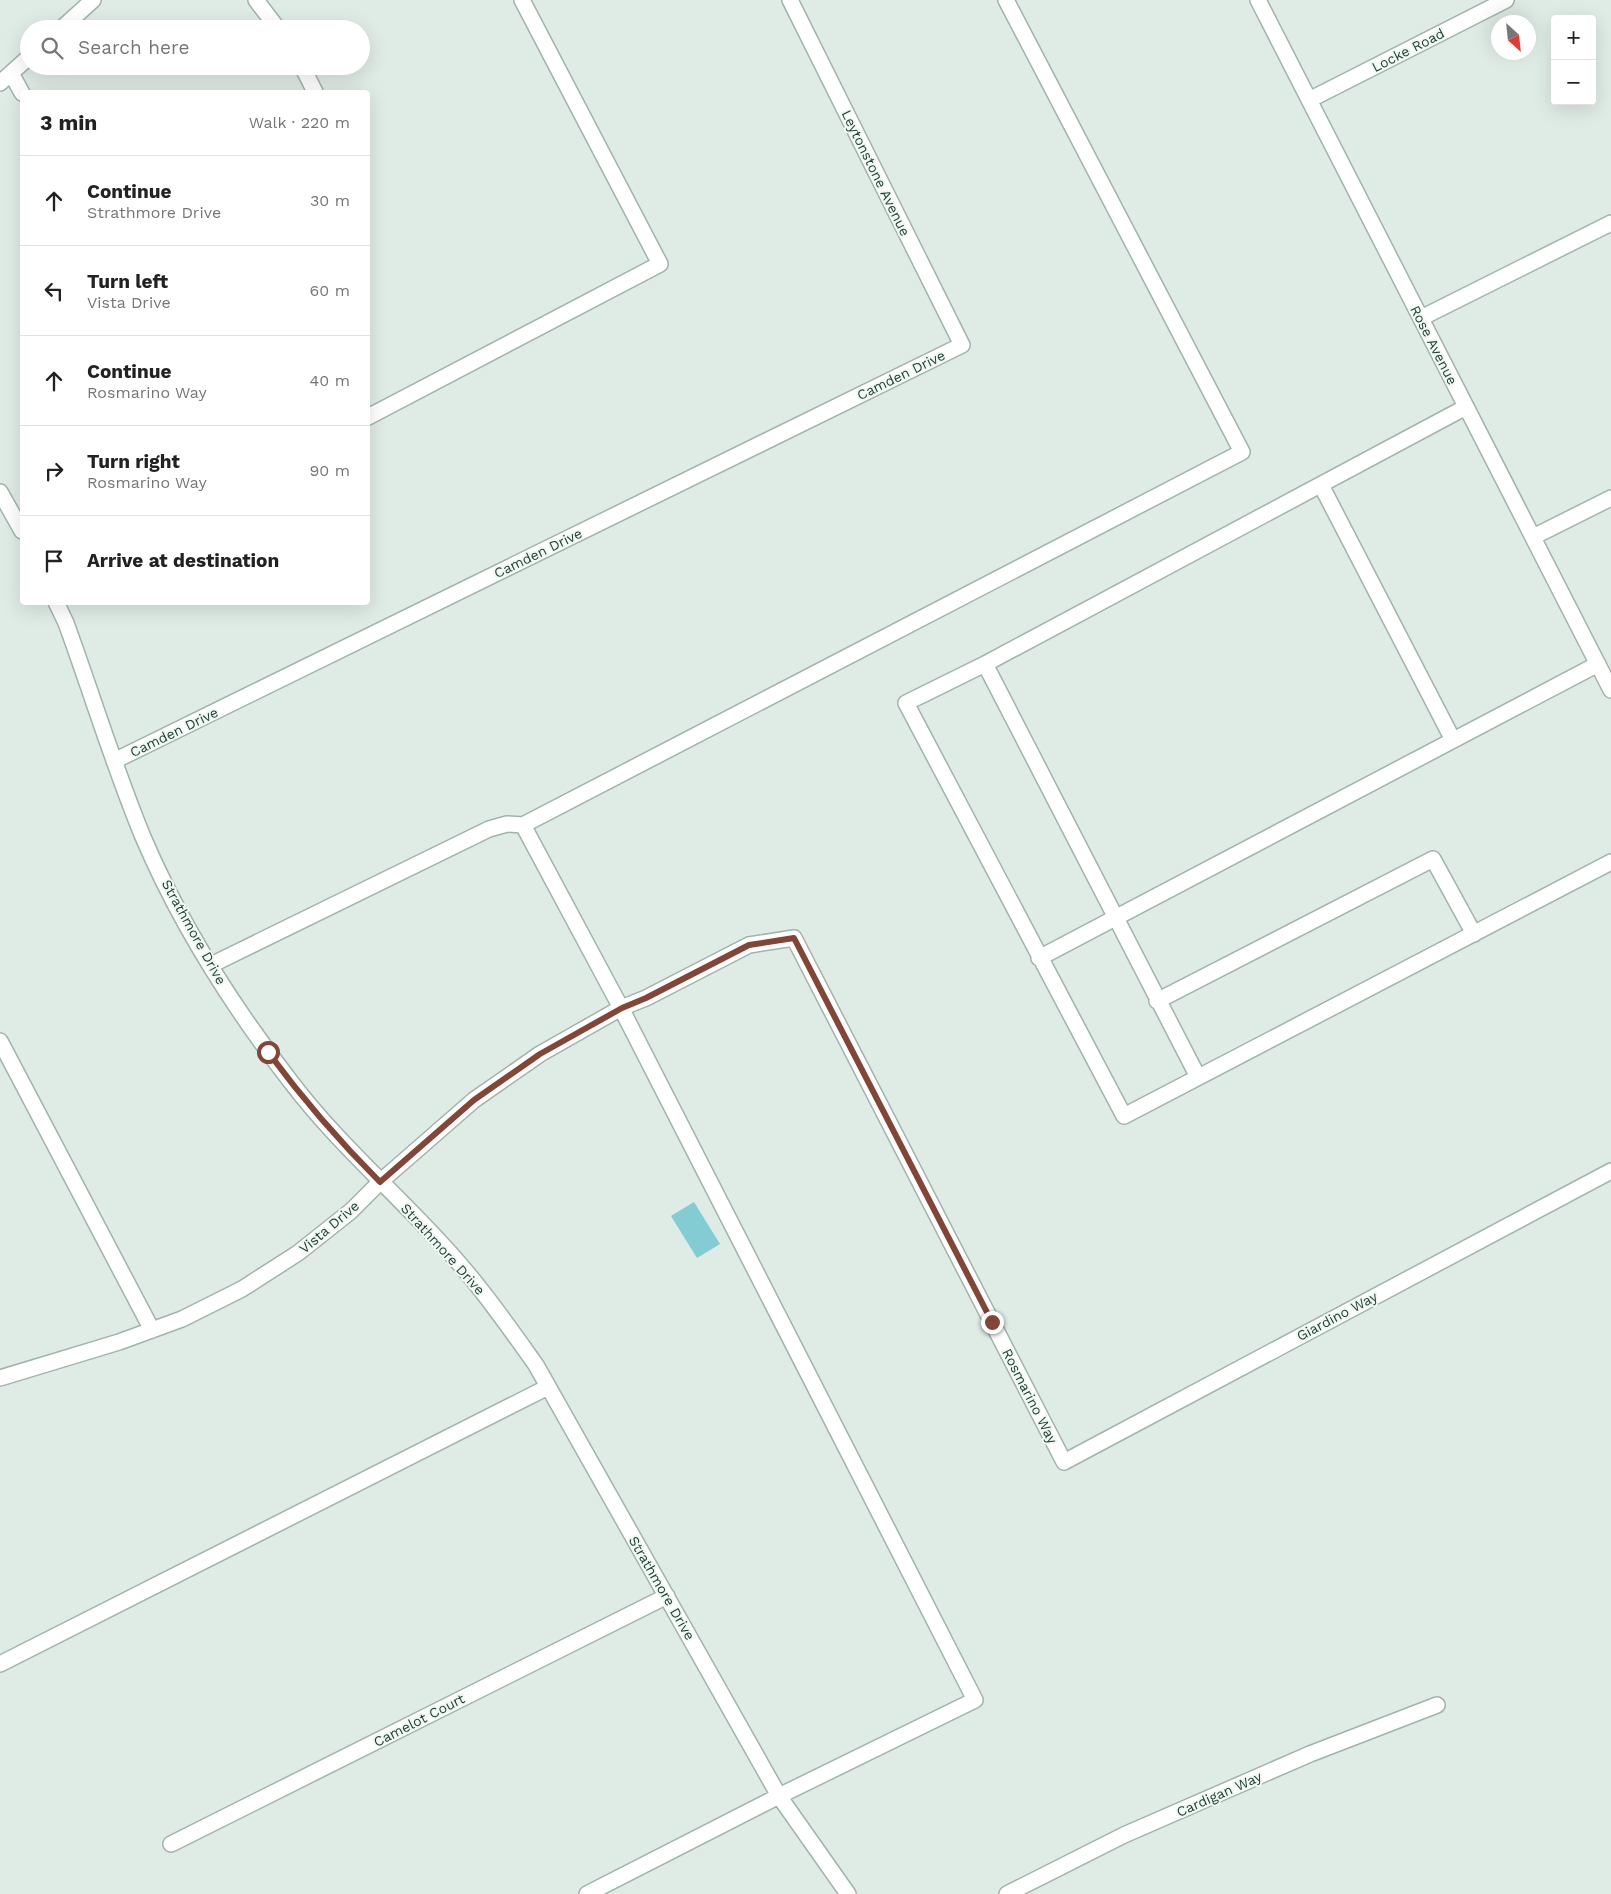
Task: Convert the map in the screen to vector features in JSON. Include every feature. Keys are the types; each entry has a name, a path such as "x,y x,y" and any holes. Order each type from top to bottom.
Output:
{"street":[{"path":"70,20 92,0"},
{"path":"256,0 271,20"},
{"path":"370,416 660,264 522,0"},
{"name":"Leytonstone Avenue","path":"790,0 962,346"},
{"path":"211,965 480,833 507,824 524,825 1242,452 1006,0"},
{"name":"Rose Avenue","path":"1258,0 1611,690"},
{"name":"Locke Road","path":"1309,100 1506,0"},
{"path":"20,65 6,78 20,92"},
{"path":"306,75 313,90"},
{"path":"1421,318 1611,223"},
{"name":"Camden Drive","path":"114,761 962,346"},
{"path":"1466,407 985,664 906,703 1124,1116 1611,862"},
{"path":"1321,485 1453,740"},
{"path":"0,492 20,527"},
{"path":"1533,537 1611,498"},
{"name":"Strathmore Drive","path":"57,605 97,708 114,761 144,839 188,928 245,1020 292,1084 357,1159 441,1242 491,1302 536,1365 779,1796 848,1894"},
{"path":"985,664 1114,918 1198,1077"},
{"path":"1040,958 1598,664"},
{"path":"524,825 622,1008 975,1700 779,1796 587,1894"},
{"path":"1157,1001 1433,859 1474,934"},
{"name":"Rosmarino Way","path":"622,1008 646,998 749,945 794,938 1064,1462"},
{"name":"Vista Drive","path":"0,1378 119,1342 182,1319 234,1294 282,1263 351,1211 380,1182 474,1100 540,1054 622,1008"},
{"path":"0,1041 152,1330"},
{"name":"Giardino Way","path":"1064,1462 1611,1171"},
{"path":"0,1664 548,1387"},
{"name":"Camelot Court","path":"171,1844 666,1596"},
{"name":"Cardigan Way","path":"1007,1894 1142,1828 1310,1754 1436,1705"}],"water":[{"path":"694,1202 720,1244 697,1258 671,1216"}],"route":[{"path":"268,1052 292,1084 357,1159 380,1182 474,1100 540,1054 622,1008 646,998 749,945 794,938 992,1322"}]}
